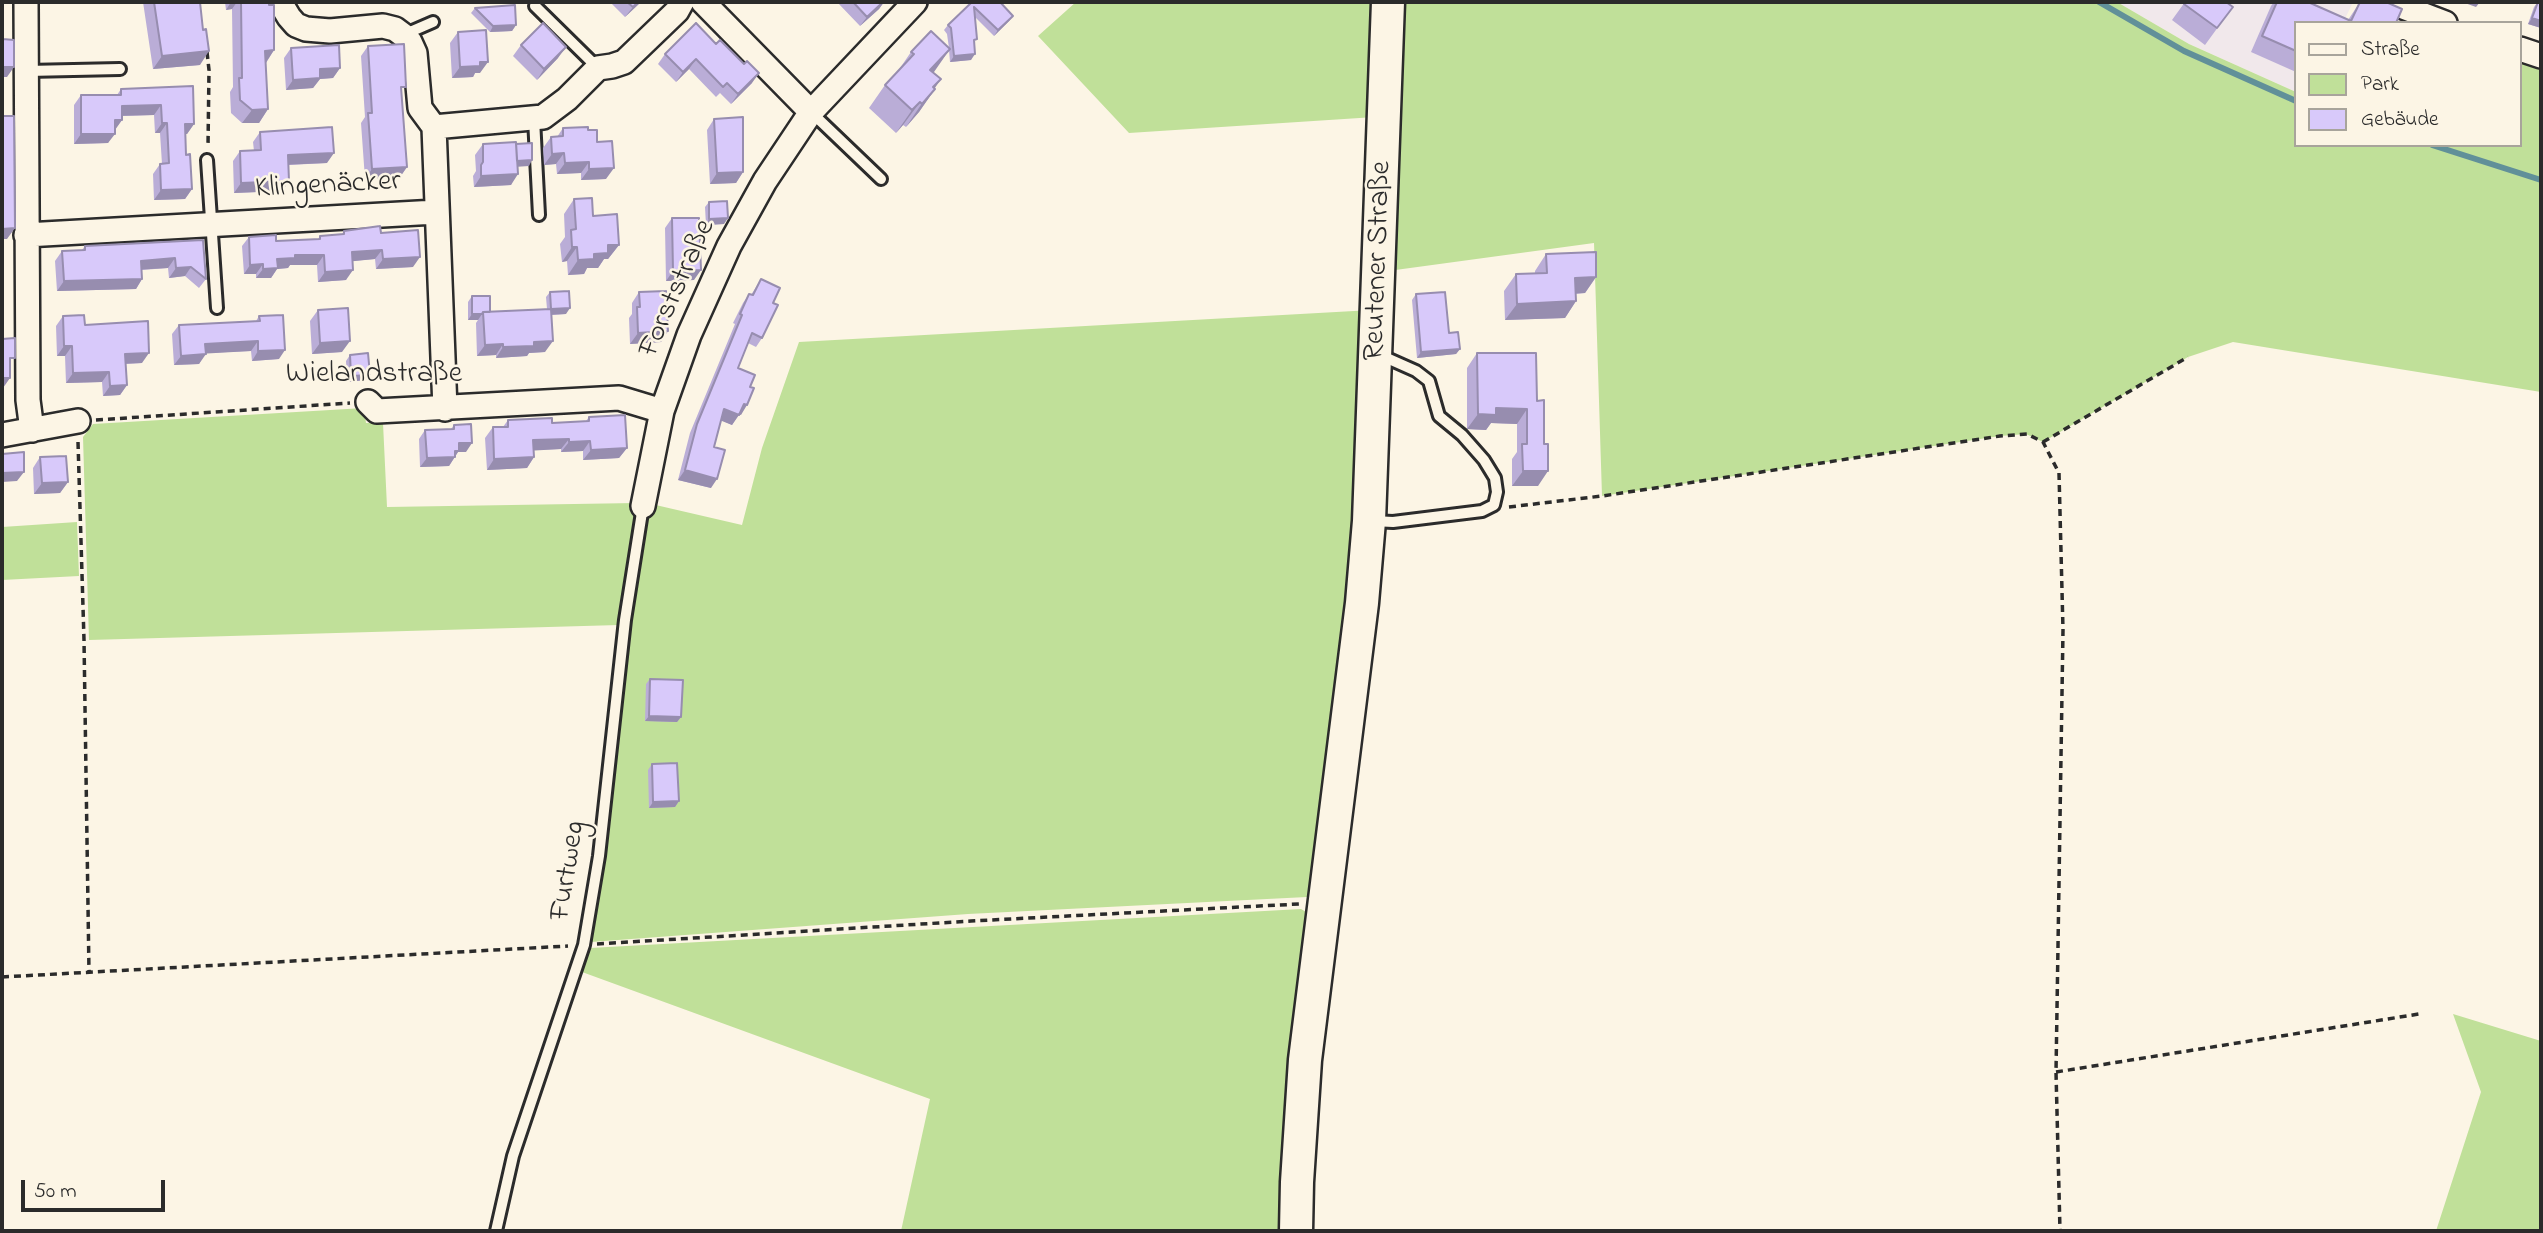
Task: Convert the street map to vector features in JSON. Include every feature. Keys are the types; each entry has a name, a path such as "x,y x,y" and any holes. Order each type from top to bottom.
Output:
{"street":[{"path":"26,2 28,400 32,430"},
{"path":"280,2 296,25 306,29 383,26 395,29 410,42 415,53 420,107 433,127 436,212"},
{"path":"433,127 534,119 548,114 598,68 624,62 677,11 682,2"},
{"path":"703,2 811,112"},
{"name":"Forststraße","path":"643,506 662,411 690,335 729,246 765,181 811,112 915,2"},
{"name":"Reutener Straße","path":"1297,1231 1297,1182 1305,1060 1361,616 1369,521 1388,2"},
{"path":"2390,2 2440,21"},
{"path":"2522,50 2541,56"},
{"name":"Klingenäcker","path":"26,235 436,212 445,409"},
{"name":"Wielandstraße","path":"368,402 377,411 619,398 662,411"},
{"path":"2,435 78,421"}],"lane":[{"path":"536,6 598,68"},
{"path":"403,35 433,22"},
{"path":"27,71 121,69"},
{"path":"811,112 881,179"},
{"path":"534,119 539,215"},
{"path":"207,160 217,308"},
{"path":"1369,521 1393,522 1482,511 1494,505 1497,492 1495,478 1484,460 1462,435 1439,416 1429,382 1416,371 1377,354"},
{"name":"Furtweg","path":"496,1231 513,1156 584,945 599,856 625,620 643,506"}],"path":[{"path":"205,43 209,71 207,160"},
{"path":"2043,442 2188,357"},
{"name":"Wielandstraße","path":"78,421 368,402"},
{"path":"78,421 89,972"},
{"path":"1494,505 1508,507 1602,496 2026,433 2043,442 2059,473 2063,630 2056,1072 2060,1231"},
{"path":"2,977 1325,902"},
{"path":"2056,1072 2418,1014"}],"shaded area":[{"path":"2117,2 2353,2 2344,21 2294,21 2294,91 2189,44"}],"green space":[{"path":"1076,2 1380,2 1375,117 1129,133 1038,36"},
{"path":"1395,2 2117,2 2189,44 2294,91 2294,147 2522,147 2522,59 2541,65 2541,392 2233,342 2188,357 2043,442 2026,434 2000,436 1602,496 1594,243 1388,271"},
{"path":"1372,310 1360,521 1317,889 1307,897 968,914 591,942 604,856 629,625 647,503 742,525 762,448 799,342"},
{"path":"364,408 366,423 383,423 387,507 636,503 619,625 89,640 83,437 93,424"},
{"path":"77,522 79,576 2,580 2,527"},
{"path":"1301,909 1308,913 1289,1231 901,1231 930,1099 582,972 590,948"},
{"path":"2453,1014 2541,1041 2541,1231 2436,1231 2481,1092"}],"building":[{"path":"154,2 200,2 203,30 206,29 209,51 162,56"},
{"path":"241,2 269,2 269,5 274,5 274,50 265,51 268,109 252,110 240,100"},
{"path":"853,2 883,2 867,17"},
{"path":"972,2 1000,2 1013,16 998,30 974,7 977,39 974,40 975,54 954,56 951,28 948,25"},
{"path":"2226,2 2233,7 2217,28 2184,4"},
{"path":"2277,2 2308,2 2351,21 2294,21 2294,50 2262,36"},
{"path":"2360,2 2386,2 2402,9 2397,21 2351,21"},
{"path":"2538,2 2541,3 2541,21 2532,18"},
{"path":"515,5 516,25 493,26 475,8"},
{"path":"543,23 566,47 544,69 521,45"},
{"path":"696,23 716,44 720,40 744,64 747,61 759,73 738,94 727,83 723,87 696,59 683,72 665,54"},
{"path":"2,29 3,39 14,40 14,67 2,67"},
{"path":"486,30 488,62 480,62 480,66 460,67 458,32"},
{"path":"931,31 950,49 930,70 941,79 933,87 935,89 922,104 920,102 912,110 885,85"},
{"path":"404,44 406,87 401,87 407,167 372,169 368,113 372,113 368,46"},
{"path":"339,45 340,68 320,69 320,78 293,80 291,48"},
{"path":"193,86 194,124 185,124 186,155 190,154 192,189 161,190 160,164 169,163 167,123 162,123 161,105 122,106 122,120 115,120 115,134 81,134 81,95 121,95 121,89"},
{"path":"2,116 14,116 15,228 2,229"},
{"path":"743,117 743,172 717,173 714,119"},
{"path":"332,127 334,153 288,155 289,181 241,183 240,151 261,150 260,132"},
{"path":"588,127 588,130 597,130 597,142 612,141 614,168 589,169 589,162 565,163 564,153 552,154 551,137 563,136 563,128"},
{"path":"516,142 518,174 481,176 483,144"},
{"path":"532,143 532,160 517,161 516,144"},
{"path":"592,198 593,216 617,214 619,245 608,245 608,253 594,254 594,259 578,260 577,247 572,247 571,230 576,229 574,199"},
{"path":"727,201 728,218 709,219 709,202"},
{"path":"672,218 699,218 701,270 673,271"},
{"path":"380,226 381,233 418,230 420,257 383,259 382,250 352,252 353,270 325,272 324,255 295,255 295,258 277,259 278,268 263,269 263,264 250,265 249,237 276,235 276,241 320,239 320,236"},
{"path":"203,240 206,279 191,267 176,268 175,258 141,261 142,279 64,281 62,251 85,250 85,246"},
{"path":"1596,252 1596,277 1575,278 1576,301 1517,304 1516,274 1547,273 1546,254"},
{"path":"761,279 780,288 773,303 778,305 762,338 752,333 738,368 755,375 750,387 754,388 747,405 744,404 739,415 724,409 714,447 725,450 717,479 685,470 697,424 742,315 740,314 749,294 753,295"},
{"path":"569,291 570,308 551,309 550,292"},
{"path":"666,291 668,331 638,333 639,292"},
{"path":"1445,292 1449,333 1458,332 1460,349 1421,352 1416,294"},
{"path":"472,296 490,296 490,312 472,314"},
{"path":"348,308 350,341 320,343 318,310"},
{"path":"551,309 553,341 534,342 534,346 485,345 483,312"},
{"path":"84,315 85,325 148,321 149,353 125,354 127,385 110,386 109,372 73,373 72,346 64,346 63,316"},
{"path":"283,315 285,350 258,351 258,341 205,344 206,354 181,356 179,325 260,321 259,316"},
{"path":"15,338 15,358 10,358 10,378 2,378 2,339"},
{"path":"368,353 370,375 351,376 350,355"},
{"path":"1477,353 1536,353 1537,401 1544,400 1544,444 1548,444 1548,471 1523,471 1522,444 1527,444 1527,409 1496,408 1496,415 1478,414"},
{"path":"625,415 627,448 591,450 590,441 533,440 534,457 494,459 493,427 508,427 508,420 552,418 552,423"},
{"path":"471,424 472,443 459,443 459,451 455,451 455,457 427,458 425,430 454,429 454,425"},
{"path":"24,452 24,472 2,473 2,454"},
{"path":"66,456 68,482 42,483 40,457"},
{"path":"650,679 683,680 681,717 649,716"},
{"path":"677,763 679,801 653,802 652,764"}],"waterway":[{"path":"2099,2 2184,51 2294,100"},
{"path":"2438,147 2541,180"}]}
